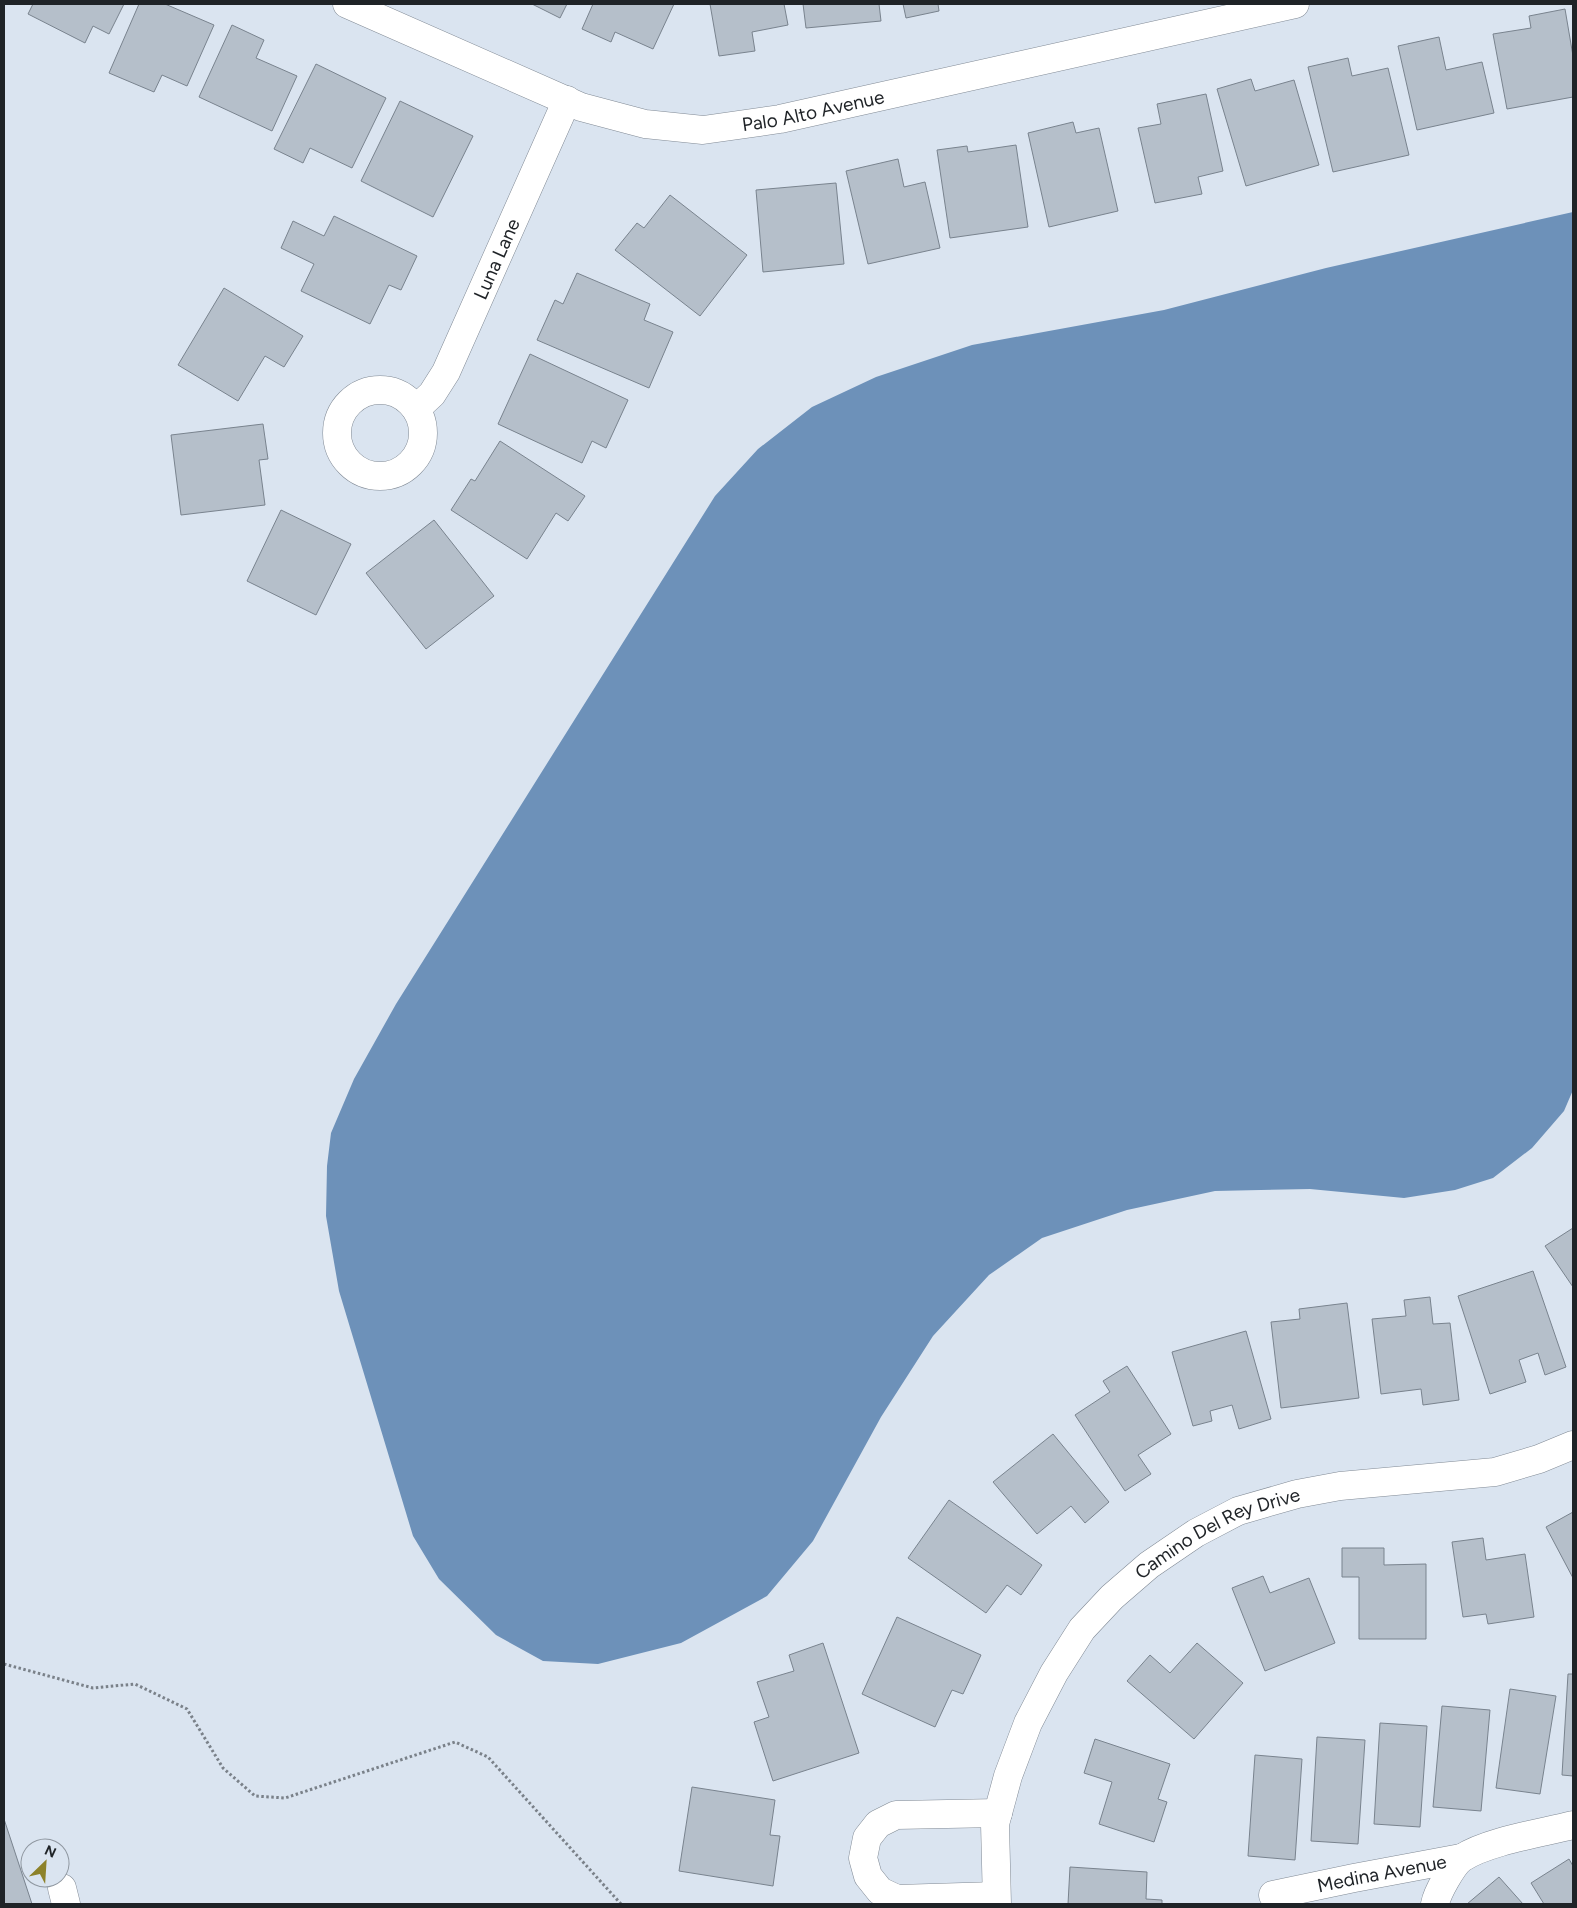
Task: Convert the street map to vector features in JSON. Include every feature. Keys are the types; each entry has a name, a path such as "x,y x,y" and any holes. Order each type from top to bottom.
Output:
{"street":[{"name":"Palo Alto Avenue","path":"347,4 581,107 645,124 704,130 780,119 1295,4"},
{"name":"Luna Lane","path":"416,409 432,394 446,372 568,100"},
{"name":"Camino Del Rey Drive","path":"998,1814 896,1815 878,1824 867,1838 863,1858 868,1876 880,1891 897,1899 996,1900 996,1824 998,1814 1008,1776 1028,1723 1054,1673 1082,1629 1112,1597 1149,1565 1196,1533 1238,1511 1297,1494 1340,1486 1495,1472 1538,1459 1573,1445"},
{"name":"Medina Avenue","path":"1273,1895 1354,1878 1454,1868 1485,1847 1573,1825"},
{"path":"1435,1904 1454,1868"}],"path":[{"path":"4,1664 93,1688 135,1684 187,1709 223,1768 255,1796 285,1798 454,1742 488,1758 621,1904"}],"water":[{"path":"1573,212 1573,1090 1564,1111 1532,1148 1493,1178 1455,1190 1404,1198 1310,1189 1215,1191 1127,1210 1042,1238 989,1275 933,1336 881,1417 813,1541 767,1596 681,1643 598,1664 543,1661 496,1635 439,1579 413,1536 339,1291 326,1216 327,1166 331,1133 354,1079 396,1004 715,496 758,449 812,407 876,377 972,345 1164,310 1326,268"}],"building":[{"path":"33,4 124,4 109,34 93,26 85,43 28,14"},
{"path":"139,4 165,4 214,25 187,86 162,75 154,92 109,73"},
{"path":"532,4 567,4 560,18"},
{"path":"593,4 674,4 653,49 615,32 611,42 582,29"},
{"path":"710,4 784,4 788,25 752,32 755,51 719,56"},
{"path":"803,4 879,4 881,21 806,28"},
{"path":"903,4 938,4 939,11 906,18"},
{"path":"1565,9 1573,56 1573,97 1507,109 1493,34 1531,28 1529,16"},
{"path":"232,25 264,40 256,58 297,76 272,131 199,97"},
{"path":"1439,37 1446,70 1482,62 1494,113 1417,130 1398,46"},
{"path":"1348,58 1352,76 1388,68 1409,155 1333,172 1308,67"},
{"path":"316,64 386,98 352,168 310,148 303,163 274,149"},
{"path":"1251,79 1255,91 1294,80 1319,165 1246,186 1217,89"},
{"path":"1206,94 1223,171 1198,177 1202,194 1155,203 1138,128 1161,124 1157,104"},
{"path":"400,101 473,136 433,217 361,181"},
{"path":"1073,122 1076,133 1099,128 1118,211 1049,227 1028,133"},
{"path":"1016,145 1028,227 950,238 937,150 967,146 968,152"},
{"path":"898,159 904,187 925,182 940,248 868,264 846,171"},
{"path":"836,183 844,264 763,272 756,190"},
{"path":"670,195 747,255 700,316 615,250 637,223 644,228"},
{"path":"334,216 417,256 401,290 389,285 370,324 301,291 314,264 281,248 293,221 324,236"},
{"path":"577,273 650,304 644,320 673,332 649,388 537,340 555,300 563,304"},
{"path":"224,288 303,336 284,367 265,356 238,401 178,365"},
{"path":"530,354 628,400 606,448 592,441 582,463 498,424"},
{"path":"263,424 268,459 259,460 265,505 181,515 171,435"},
{"path":"500,441 585,496 568,521 556,513 527,559 451,510 471,479 475,481"},
{"path":"281,510 351,544 316,615 247,581"},
{"path":"434,520 494,596 426,649 366,573"},
{"path":"1573,1228 1573,1287 1545,1246"},
{"path":"1533,1271 1566,1367 1545,1375 1538,1353 1519,1360 1526,1382 1490,1394 1458,1296"},
{"path":"1430,1297 1433,1324 1450,1323 1459,1400 1423,1405 1421,1389 1381,1394 1372,1319 1406,1316 1404,1300"},
{"path":"1347,1303 1359,1398 1281,1408 1271,1322 1300,1319 1299,1309"},
{"path":"1246,1331 1271,1419 1239,1429 1232,1405 1210,1411 1212,1421 1193,1426 1172,1352"},
{"path":"1127,1366 1171,1434 1138,1455 1151,1474 1125,1491 1075,1415 1110,1392 1103,1381"},
{"path":"1053,1434 1109,1502 1085,1523 1071,1506 1037,1534 993,1482"},
{"path":"949,1500 1042,1565 1021,1595 1007,1585 986,1613 908,1558"},
{"path":"1573,1512 1573,1578 1546,1527"},
{"path":"1483,1538 1486,1560 1525,1554 1534,1617 1488,1624 1486,1614 1463,1617 1452,1542"},
{"path":"1342,1548 1384,1548 1384,1565 1426,1564 1426,1639 1359,1639 1359,1577 1342,1577"},
{"path":"1263,1576 1270,1593 1309,1578 1335,1643 1265,1671 1232,1588"},
{"path":"897,1617 981,1655 963,1694 952,1690 935,1727 862,1694"},
{"path":"823,1643 859,1753 773,1781 754,1722 769,1717 757,1682 794,1671 789,1655"},
{"path":"1197,1643 1243,1683 1194,1739 1127,1681 1150,1655 1170,1673"},
{"path":"1568,1674 1573,1674 1573,1776 1562,1775"},
{"path":"1510,1689 1556,1696 1540,1794 1496,1788"},
{"path":"1442,1706 1490,1710 1481,1811 1433,1807"},
{"path":"1380,1723 1427,1726 1420,1827 1374,1824"},
{"path":"1317,1737 1365,1740 1358,1844 1311,1841"},
{"path":"1095,1739 1170,1764 1158,1799 1167,1802 1154,1842 1099,1824 1112,1782 1084,1773"},
{"path":"1255,1755 1302,1759 1295,1860 1248,1856"},
{"path":"692,1787 775,1800 770,1835 780,1836 773,1886 679,1871"},
{"path":"4,1819 20,1868 20,1888 27,1888 32,1904 4,1904"},
{"path":"1569,1859 1573,1866 1573,1904 1544,1904 1531,1883"},
{"path":"1070,1867 1147,1872 1146,1899 1162,1900 1162,1904 1068,1904"},
{"path":"1499,1877 1523,1904 1467,1904"}]}
